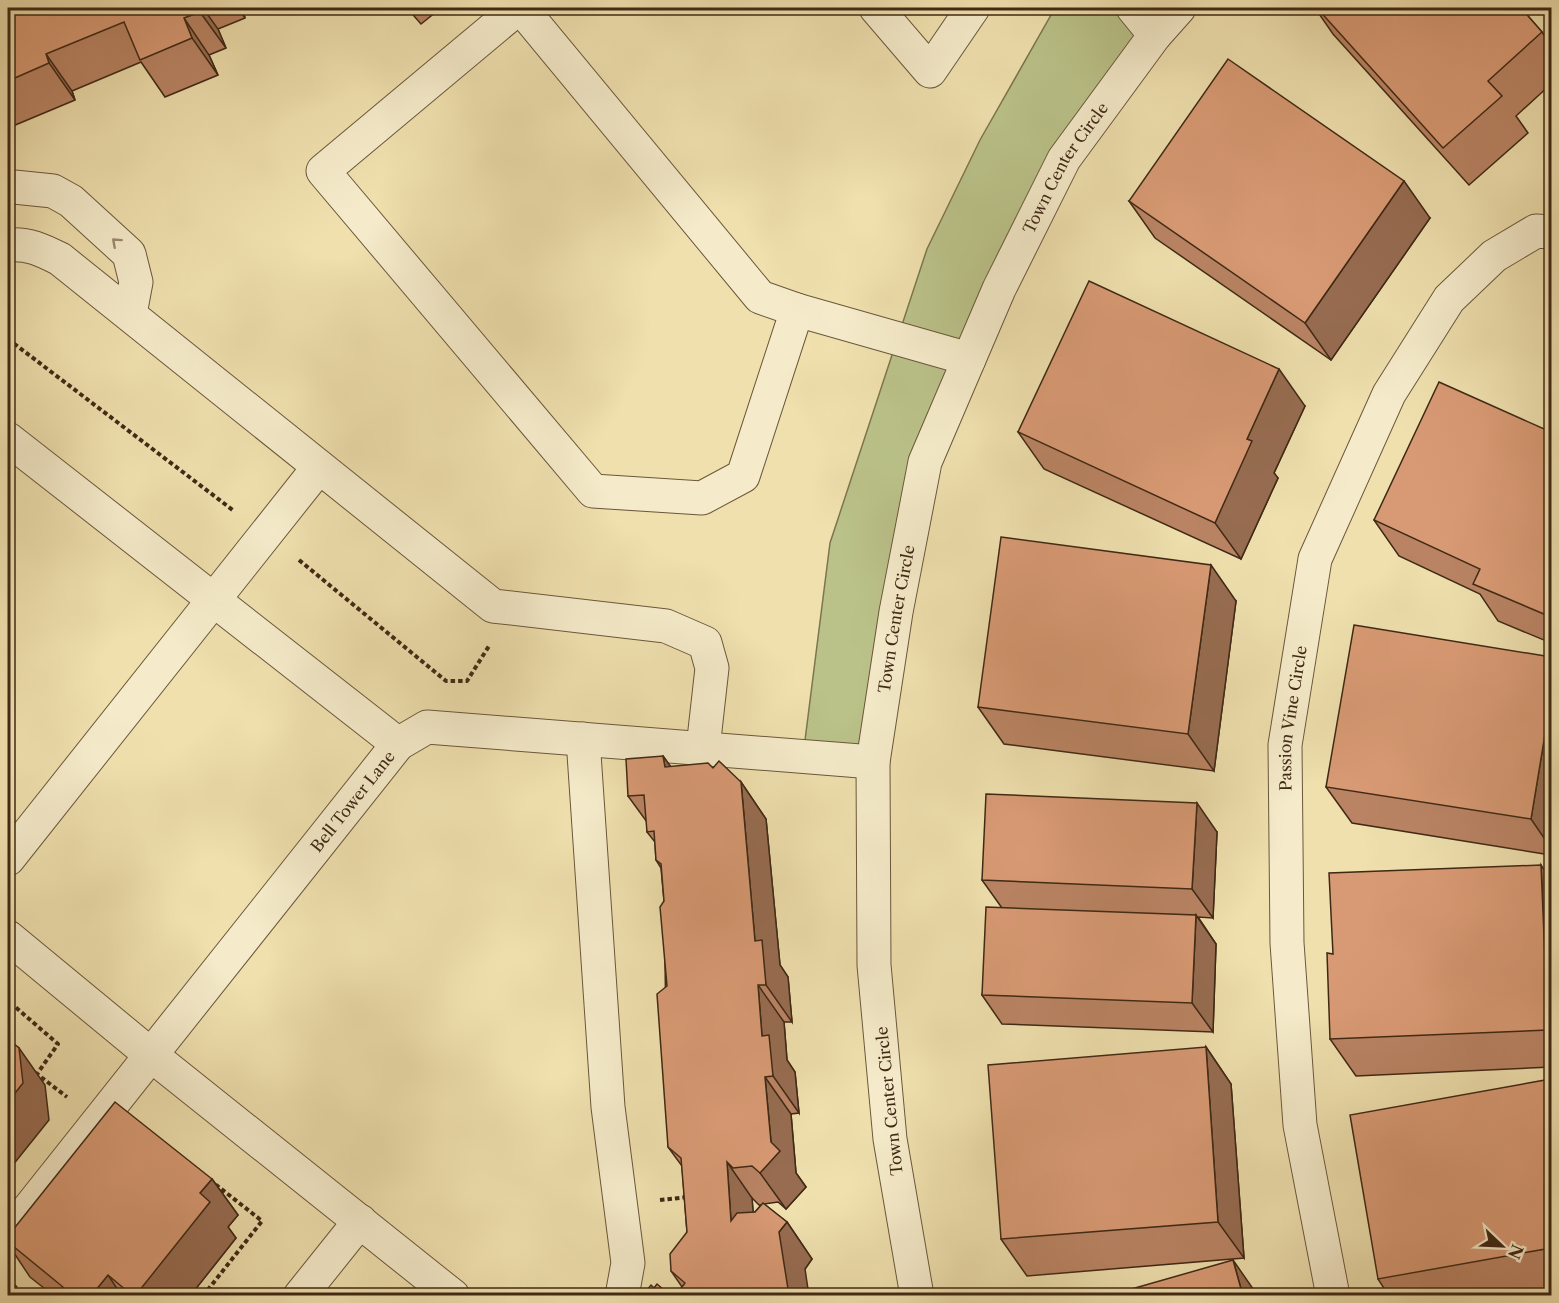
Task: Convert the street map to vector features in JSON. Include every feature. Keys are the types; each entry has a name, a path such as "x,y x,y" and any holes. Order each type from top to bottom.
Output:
{"street":[{"path":"797,310 743,476 702,498 593,491 323,171 520,8 760,297 797,310 969,359"},
{"path":"876,8 930,71 973,8"},
{"path":"1132,8 1155,35"},
{"name":"Town Center Circle","path":"917,1296 890,1139 874,965 873,762 896,612 925,462 999,289 1064,159 1155,35 1179,8"},
{"path":"8,188 53,191 71,201 129,254 136,282 130,314"},
{"name":"Passion Vine Circle","path":"1333,1296 1300,1125 1287,943 1285,745 1315,559 1389,394 1449,299 1494,256 1536,231 1551,232"},
{"path":"8,245 19,244 38,248 60,259 493,606 666,626 705,642 712,668 703,748"},
{"path":"8,439 398,744"},
{"path":"8,859 319,467"},
{"name":"Bell Tower Lane","path":"8,1235 398,744 427,727 873,762"},
{"path":"583,739 608,1107 628,1263 622,1296"},
{"path":"8,937 151,1055 453,1296"},
{"path":"300,1296 360,1221"}],"path":[{"path":"8,339 236,513"},
{"path":"295,557 446,681 467,681 490,646"},
{"path":"11,984 13,1005 58,1044 37,1074 71,1100"},
{"path":"203,1296 262,1221 206,1177"},
{"path":"656,1200 692,1197"},
{"path":"12,1285 26,1296"}],"green space":[{"path":"1055,8 1179,8 1064,159 925,462 873,762 803,756 830,543 927,249 980,140"}],"building":[{"path":"8,8 198,8 200,12 184,18 192,38 140,60 124,22 46,54 49,63 8,81"},
{"path":"1317,8 1521,8 1542,32 1488,81 1502,96 1443,148"},
{"path":"1228,59 1404,181 1305,323 1129,201"},
{"path":"1089,281 1279,369 1247,439 1252,441 1215,523 1018,432"},
{"path":"1439,382 1551,432 1551,617 1473,584 1480,569 1374,520"},
{"path":"1001,537 1211,565 1188,734 978,707"},
{"path":"1354,625 1551,657 1551,698 1531,819 1326,787"},
{"path":"663,756 665,767 708,763 713,768 719,761 741,782 755,941 762,940 766,985 758,985 762,1036 769,1035 773,1076 765,1077 771,1142 780,1151 760,1173 752,1166 733,1168 727,1162 731,1221 737,1213 755,1212 763,1203 787,1222 779,1232 788,1289 782,1296 675,1296 685,1283 671,1271 670,1254 687,1232 681,1158 668,1147 657,994 667,986 660,907 664,901 661,864 656,860 654,831 647,832 644,795 628,796 626,759"},
{"path":"986,794 1197,803 1192,889 982,880"},
{"path":"1541,865 1548,1030 1330,1039 1327,953 1333,954 1329,873"},
{"path":"986,907 1196,915 1192,1003 982,995"},
{"path":"8,1039 19,1048 23,1083 8,1102"},
{"path":"1206,1047 1218,1222 1001,1239 988,1065"},
{"path":"1551,1079 1551,1248 1378,1279 1350,1115"},
{"path":"115,1102 212,1179 200,1193 210,1202 135,1296 108,1275 91,1296 56,1296 63,1287 8,1242 8,1236"},
{"path":"1233,1260 1243,1296 1107,1296"},
{"path":"657,1284 671,1296 642,1296 651,1285 654,1288"}]}
